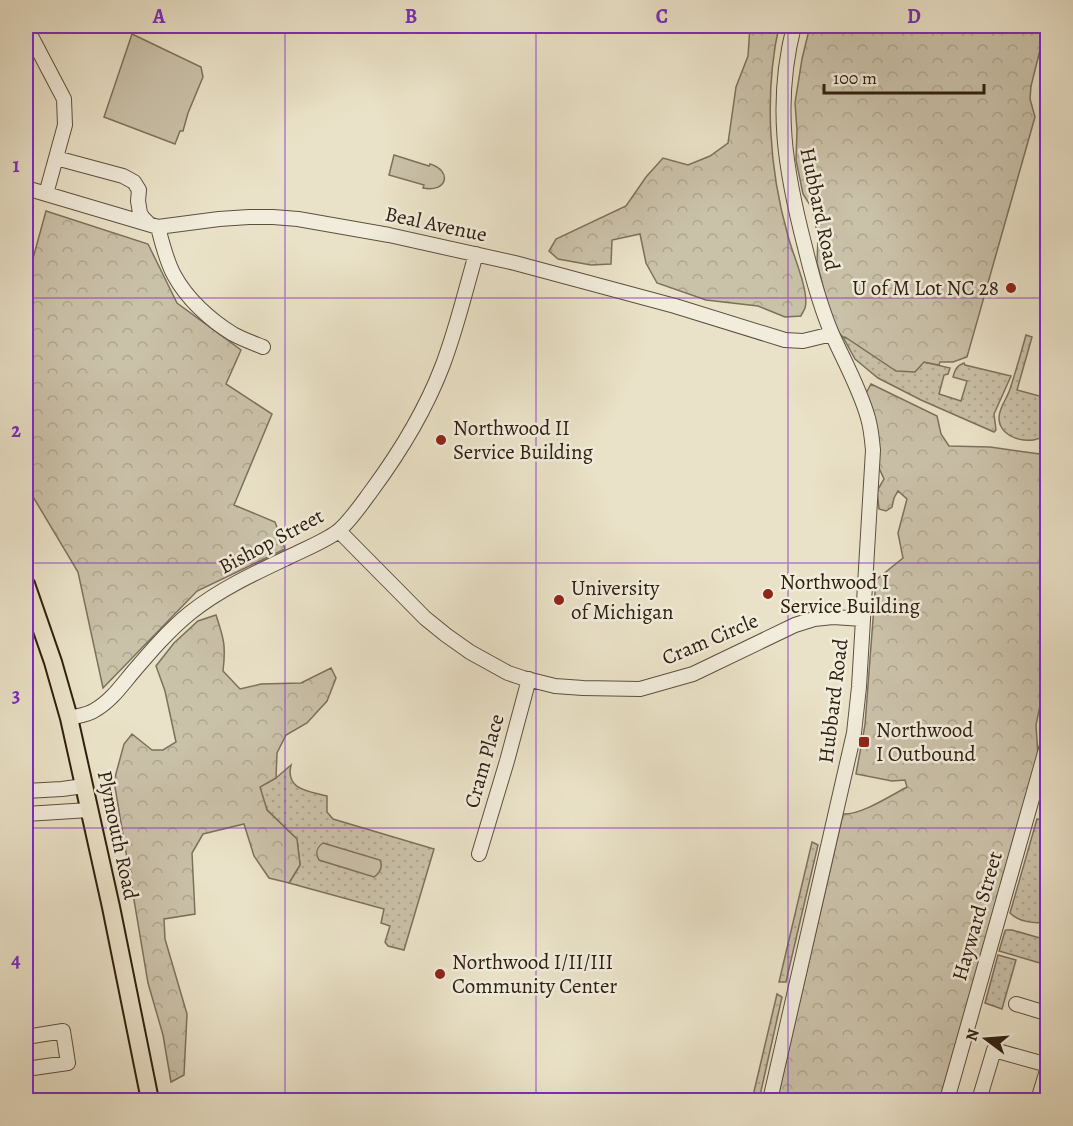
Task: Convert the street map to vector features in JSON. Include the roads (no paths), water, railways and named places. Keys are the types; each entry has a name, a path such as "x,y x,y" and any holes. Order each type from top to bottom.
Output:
{"main road":[{"name":"Plymouth Road","path":"26,584 53,662 69,718 123,962 150,1101"}],"street":[{"name":"Hubbard Road","path":"770,1101 854,733 859,687 873,450 868,418 832,334 813,281 796,212 783,134 783,87 794,26"},
{"path":"32,38 64,99 65,125 46,194"},
{"path":"56,158 123,176 134,182 139,190 140,213 154,225 174,276 187,294 201,309 234,334 263,347"},
{"name":"Beal Avenue","path":"26,188 154,225 249,217 298,219 377,233 535,268 664,303 785,340 803,341 832,334"},
{"name":"Bishop Street","path":"69,718 94,711 103,705 157,644 207,600 233,584 339,531 394,461 432,391 452,338 476,254"},
{"name":"Cram Circle","path":"339,531 425,618 446,635 486,662 508,673 555,686 640,689 693,674 795,625 814,619 833,617 863,619"},
{"name":"Cram Place","path":"479,854 529,680"},
{"name":"Hayward Street","path":"947,1101 1047,742"},
{"path":"26,791 84,786"},
{"path":"26,814 89,810"},
{"path":"1016,1004 1047,1011"},
{"path":"26,1037 63,1031 68,1063 26,1069"},
{"path":"979,1101 994,1050 1047,1066 1038,1101"}],"place":[{"name":"U of M Lot NC 28","path":"1011,288"},
{"name":"Northwood II Service Building","path":"441,440"},
{"name":"Northwood I Service Building","path":"768,594"},
{"name":"University of Michigan","path":"559,600"},
{"name":"Northwood I Outbound","path":"864,742"},
{"name":"Northwood I/II/III Community Center","path":"440,974"}]}
